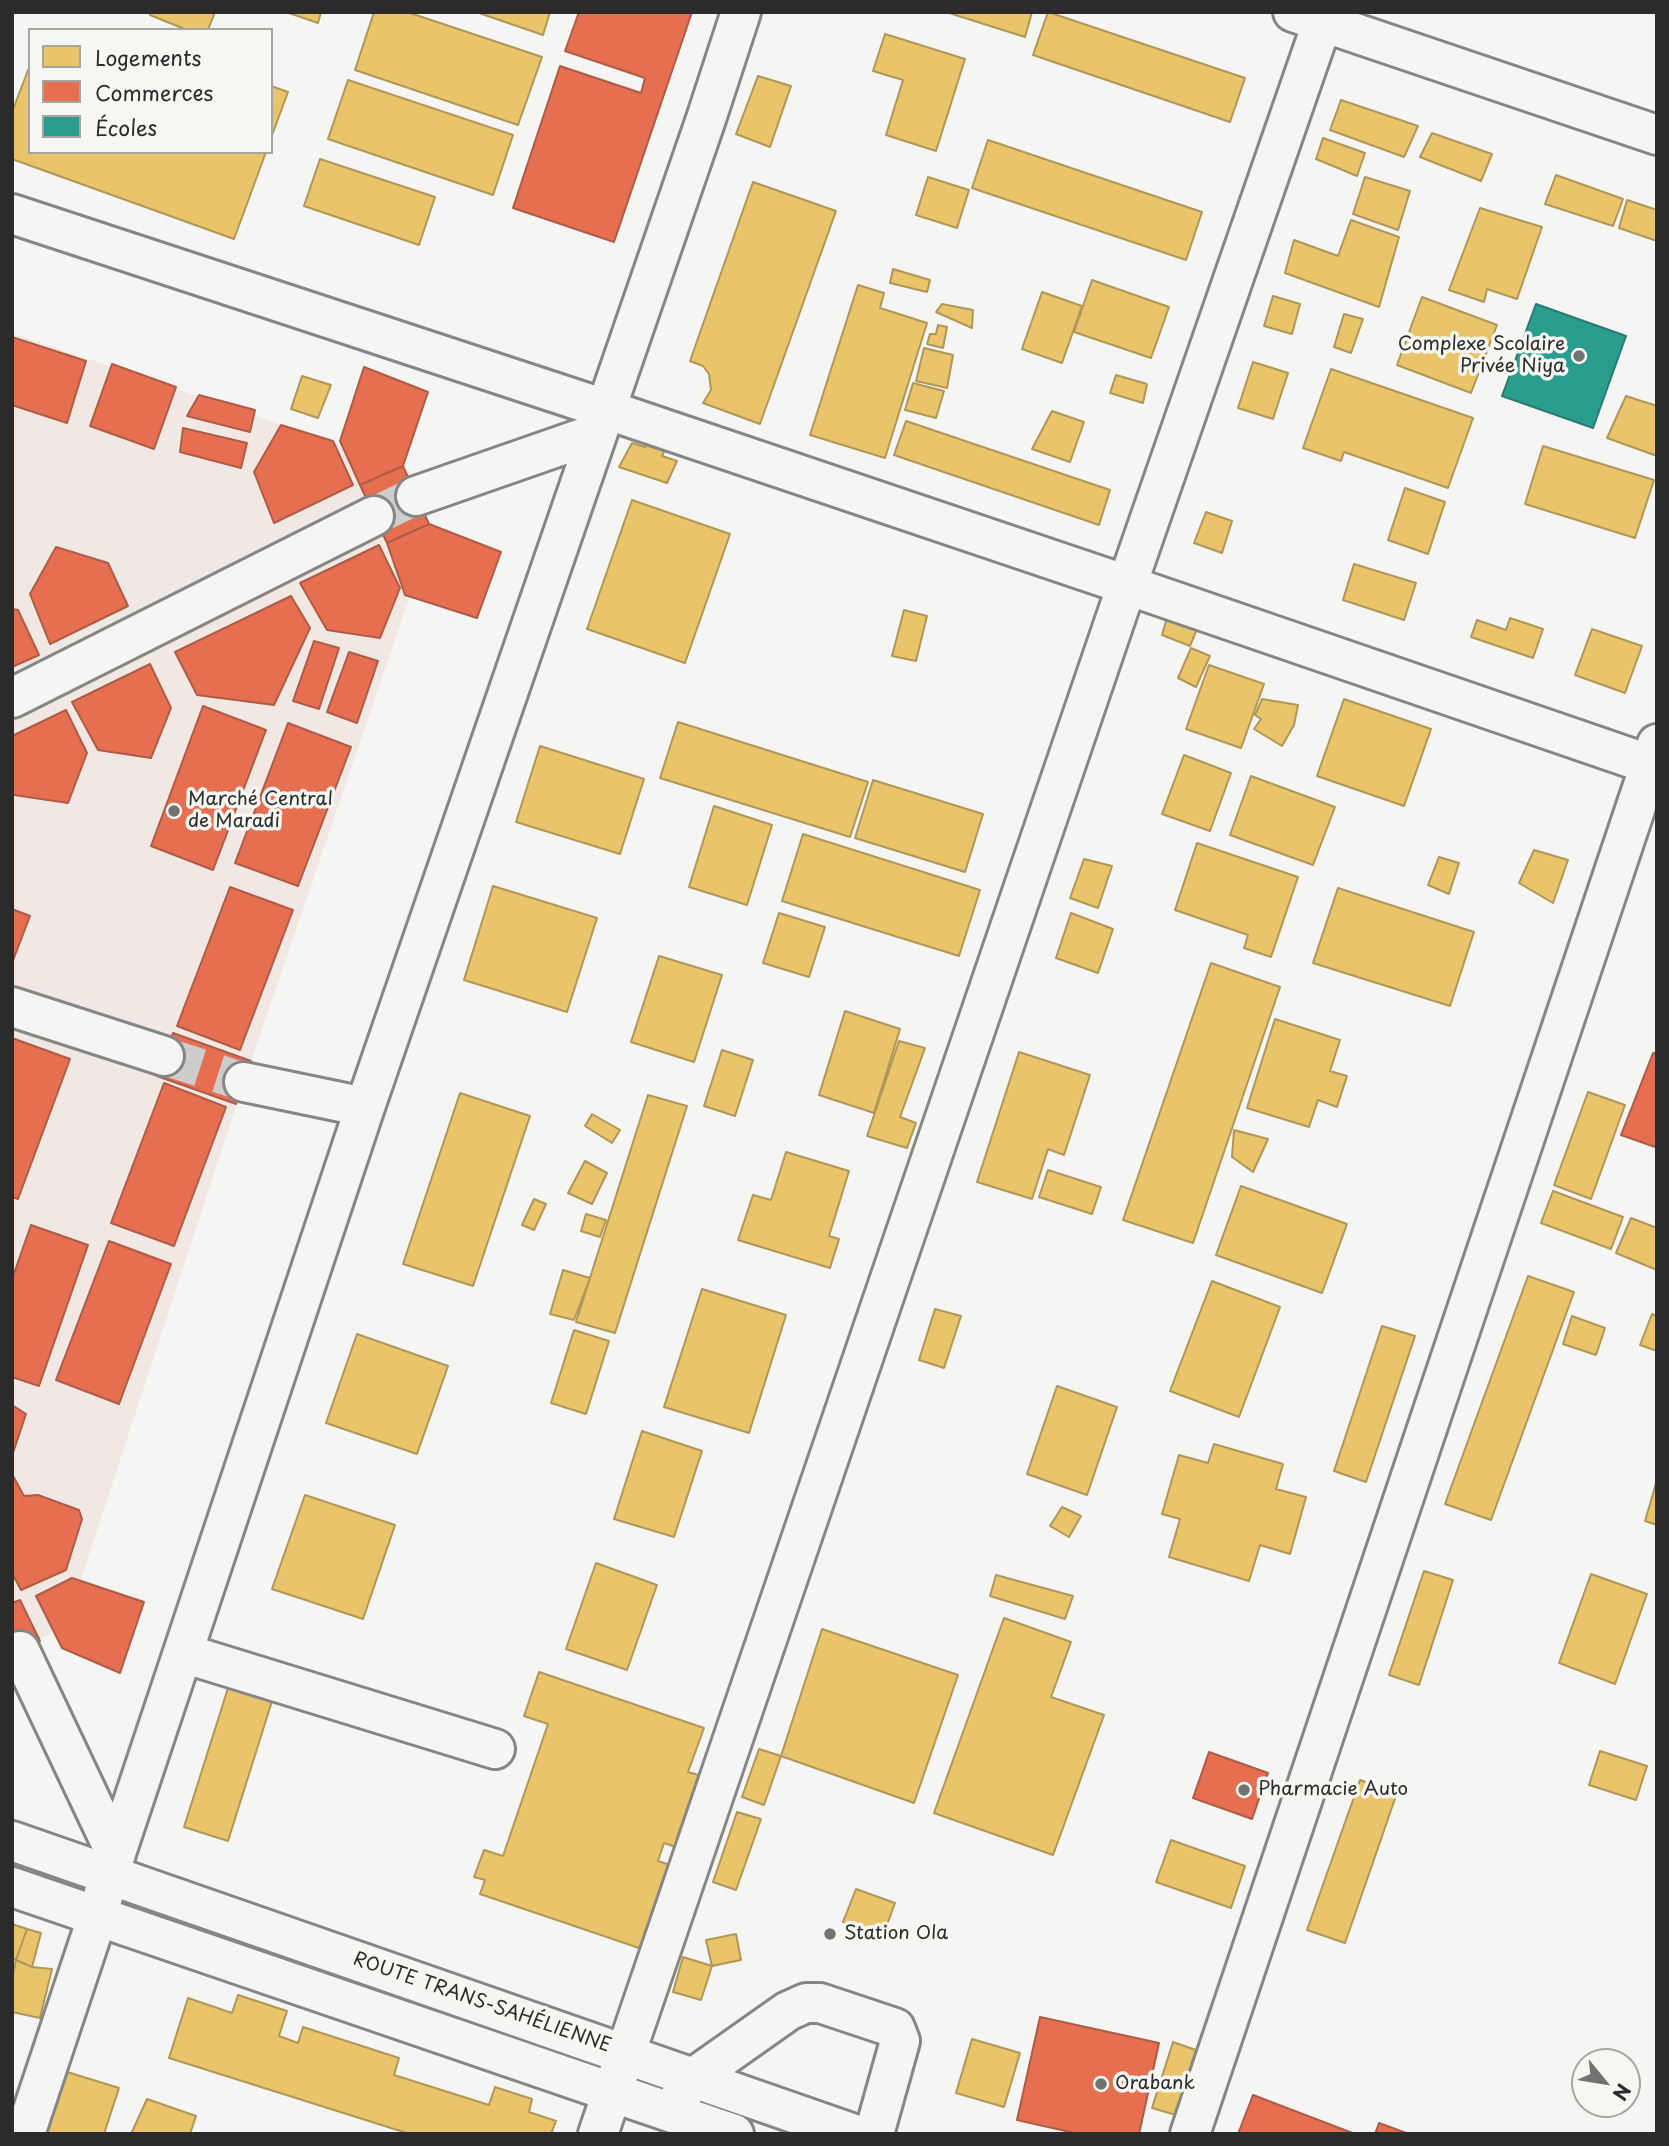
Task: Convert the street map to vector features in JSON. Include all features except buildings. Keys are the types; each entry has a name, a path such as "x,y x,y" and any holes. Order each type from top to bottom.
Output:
{"main road":[{"path":"25,2134 112,1864 365,1107 741,12"},
{"path":"598,2134 1127,585 1314,16 1657,135"},
{"path":"12,214 601,421 1127,585 1654,759 1190,2134"},
{"path":"416,496 601,421"},
{"path":"12,698 374,516"},
{"path":"12,1007 164,1056"},
{"path":"244,1082 365,1107"},
{"path":"20,1651 112,1864"},
{"path":"183,1653 495,1749"},
{"name":"ROUTE TRANS-SAHÉLIENNE","path":"12,1841 112,1864 692,2078 854,2134"},
{"path":"12,1887 98,1914 734,2134"},
{"path":"671,2112 692,2078 788,2011 806,2003 820,2003 895,2028 900,2041 874,2134"}],"shaded area":[{"name":"Marché Central de Maradi","path":"12,333 403,466 429,524 429,540 244,1082 66,1625 12,1654"}],"tunnel":[{"path":"374,516 416,496"},
{"path":"164,1056 244,1082"}],"place":[{"name":"Complexe Scolaire Privée Niya","path":"1579,356"},
{"name":"Marché Central de Maradi","path":"174,811"},
{"name":"Pharmacie Auto","path":"1244,1790"},
{"name":"Station Ola","path":"830,1934"},
{"name":"Orabank","path":"1101,2084"}]}
